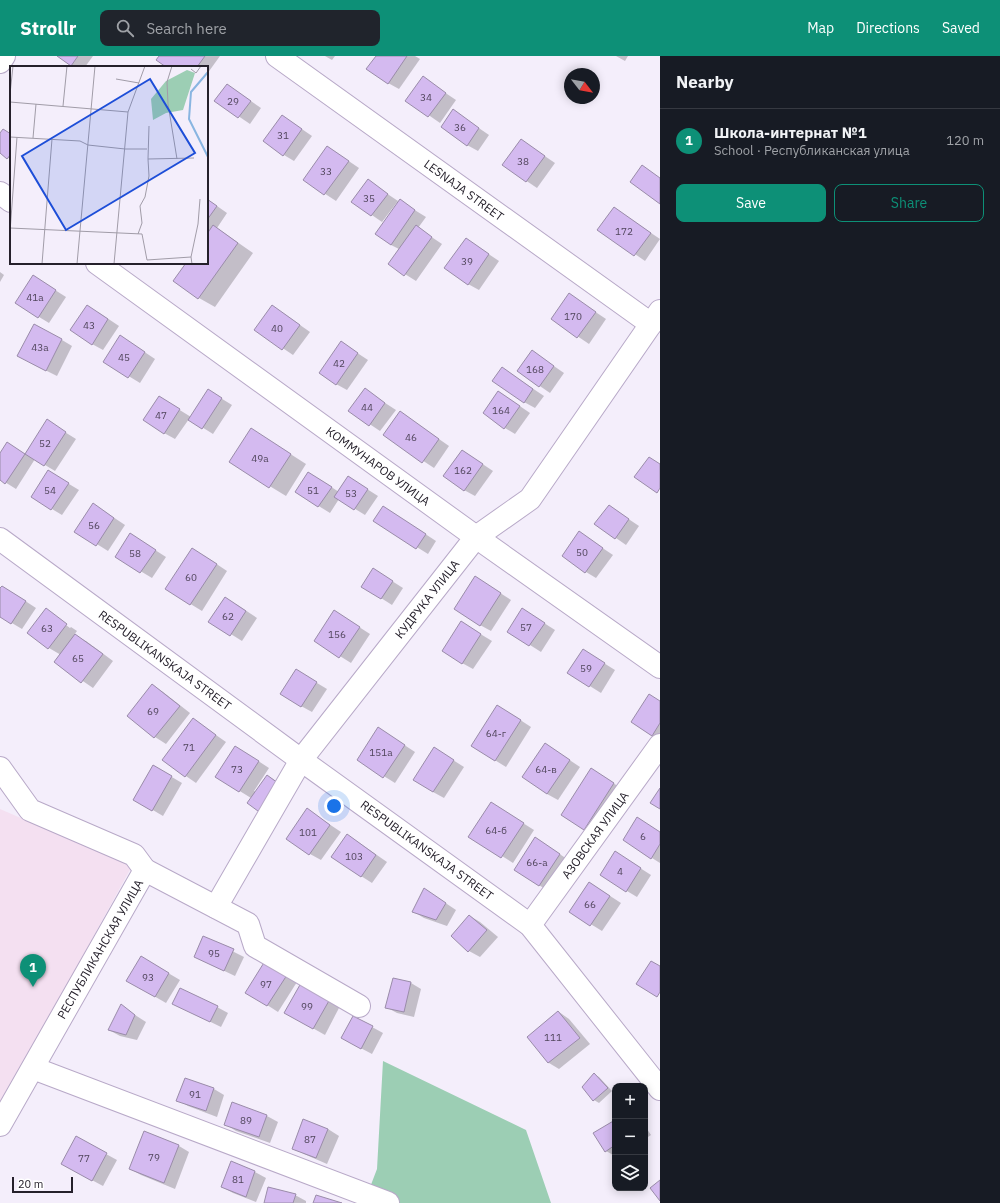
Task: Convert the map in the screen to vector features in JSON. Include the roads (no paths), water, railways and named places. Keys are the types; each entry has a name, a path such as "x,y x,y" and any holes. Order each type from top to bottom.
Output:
{"street":[{"path":"0,62 4,56"},
{"name":"LESNAJA STREET","path":"278,56 655,318"},
{"path":"0,193 10,199"},
{"name":"КОММУНАРОВ УЛИЦА","path":"99,264 660,667"},
{"name":"КУДРУКА УЛИЦА","path":"216,907 301,760 476,536 530,498 655,318"},
{"name":"RESPUBLIKANSKAJA STREET","path":"0,539 301,760 530,925 660,1089"},
{"name":"АЗОВСКАЯ УЛИЦА","path":"530,925 660,745"},
{"path":"0,768 30,810 134,855 145,870"},
{"name":"РЕСПУБЛИКАНСКАЯ УЛИЦА","path":"0,1125 145,870 248,924 255,946 359,1006"},
{"path":"33,1068 388,1203"}],"place":[{"name":"Школа-интернат №1","path":"33,987"}]}
